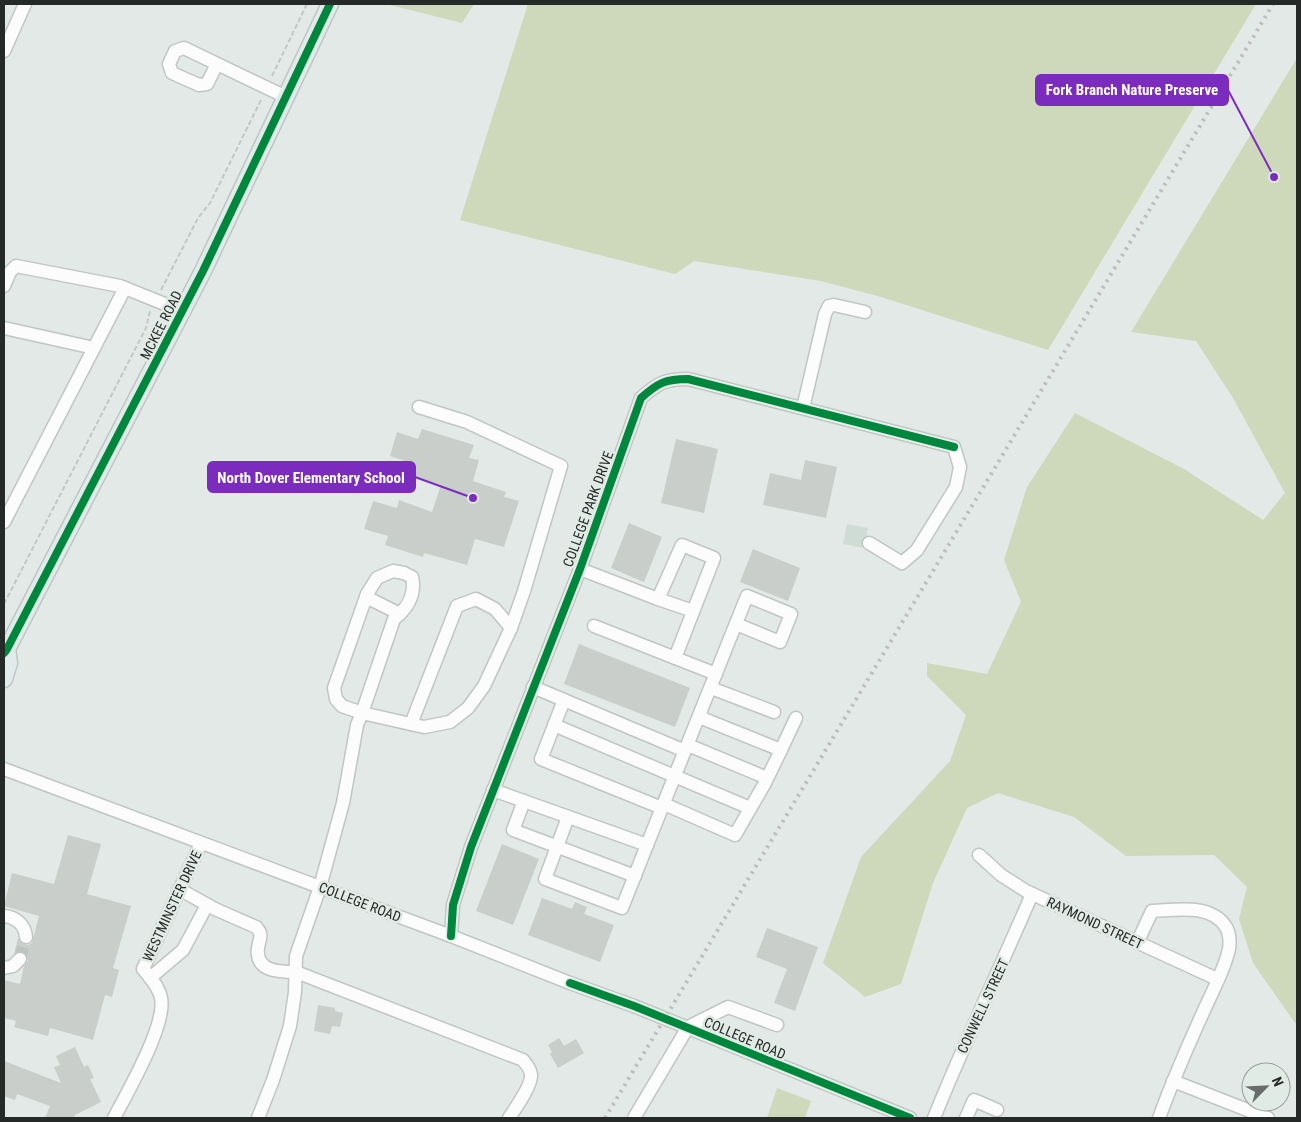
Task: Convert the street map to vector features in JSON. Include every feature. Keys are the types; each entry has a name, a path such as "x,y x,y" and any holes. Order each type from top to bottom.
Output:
{"main road":[{"name":"MCKEE ROAD","path":"4,679 9,663 5,651 182,311 330,4"}],"street":[{"path":"4,51 25,4"},
{"path":"217,64 286,97"},
{"path":"4,286 10,272 16,266 124,288 182,311"},
{"path":"4,522 124,288"},
{"path":"803,408 825,314 829,306 834,305 865,312"},
{"path":"4,328 94,348"},
{"name":"COLLEGE PARK DRIVE","path":"451,936 453,905 470,846 580,569 641,398 655,385 670,379 688,379 954,447 960,467 956,487 917,550 902,563 869,543"},
{"path":"258,1118 273,1080 290,1026 295,992 296,956 320,887 343,803 357,726 362,713 394,619 404,612 411,599 414,586 412,577 393,571 378,578 366,597 334,688 336,699 342,706 362,713 424,727 450,722 468,708 484,686 510,628 524,591 561,466 467,422 419,407"},
{"path":"658,599 682,545 714,558 675,658"},
{"path":"580,569 693,611"},
{"path":"366,597 400,614"},
{"path":"411,724 457,606 476,599 495,609 510,628"},
{"path":"568,817 545,879 622,908 736,624"},
{"path":"594,626 716,674"},
{"path":"533,687 767,778"},
{"path":"711,688 774,712"},
{"path":"564,700 541,759 735,835 767,778 796,718"},
{"path":"699,717 781,750"},
{"path":"554,725 750,808"},
{"name":"COLLEGE ROAD","path":"4,769 634,1006 910,1118"},
{"path":"493,790 647,845"},
{"path":"524,801 513,830 635,876"},
{"name":"WESTMINSTER DRIVE","path":"146,974 179,889 201,843"},
{"name":"RAYMOND STREET","path":"979,855 1001,875 1032,894 1217,979"},
{"path":"179,889 207,905 256,927 262,936 257,950 260,961 274,972 296,972 523,1060 531,1074 530,1082 509,1118"},
{"name":"CONWELL STREET","path":"934,1118 1032,894"},
{"path":"114,1118 145,1055 161,1017 161,998 154,983 146,974 183,950 207,905"},
{"path":"1137,943 1152,911 1197,910 1216,917 1227,928 1230,940 1228,951 1217,979 1159,1118"},
{"path":"4,916 19,921 24,928 26,938"},
{"path":"4,968 13,966 20,959"},
{"path":"634,1118 688,1027 728,1007 777,1025"},
{"path":"1173,1081 1268,1118"},
{"path":"966,1118 974,1100 997,1110"}],"path":[{"path":"270,79 307,4"},
{"path":"160,293 198,218 210,203 263,96"},
{"path":"4,604 146,328 150,311"}],"shaded area":[{"path":"847,524 868,528 864,548 843,544"}],"green space":[{"path":"386,4 474,4 462,23"},
{"path":"528,4 1256,4 1048,350 881,297 821,281 694,261 675,274 460,220"},
{"path":"1297,58 1297,1024 1253,963 1239,919 1247,887 1214,855 1126,856 1074,817 998,793 967,808 933,883 901,984 865,997 823,963 861,857 950,761 966,715 927,676 927,663 987,674 1021,602 1004,560 1027,487 1075,413 1184,469 1263,520 1285,493 1233,398 1196,341 1131,332"},
{"path":"777,1088 811,1101 805,1118 767,1118"}],"building":[{"path":"422,429 474,445 469,458 479,460 473,481 506,492 504,497 519,501 504,547 475,539 467,565 424,553 423,557 385,545 388,536 364,529 373,501 397,508 399,500 432,512 441,485 408,474 411,463 390,456 397,432 418,439"},
{"path":"676,439 718,449 704,513 661,503"},
{"path":"805,460 837,467 826,518 763,505 770,473 801,480"},
{"path":"629,523 662,537 644,582 611,568"},
{"path":"753,549 800,568 788,601 740,582"},
{"path":"579,644 690,688 675,727 564,684"},
{"path":"68,835 101,844 87,894 131,906 113,968 119,970 112,997 105,995 93,1040 50,1028 48,1036 14,1027 16,1021 4,1018 4,980 20,984 24,966 28,961 23,951 17,951 14,954 18,938 23,944 28,945 32,943 39,916 4,906 12,873 54,884"},
{"path":"502,844 539,859 513,925 476,911"},
{"path":"542,898 572,909 575,902 587,907 584,914 614,925 600,962 528,935"},
{"path":"767,928 818,947 795,1011 774,1003 787,969 756,957"},
{"path":"318,1005 335,1008 335,1011 343,1013 340,1027 332,1026 330,1034 314,1031"},
{"path":"559,1038 564,1046 576,1039 584,1053 558,1068 550,1054 552,1052 548,1045"},
{"path":"75,1047 84,1067 88,1065 94,1078 90,1079 101,1102 75,1115 74,1118 45,1118 50,1106 17,1094 15,1100 4,1096 4,1061 61,1083 54,1067 60,1065 56,1056"}],"tunnel":[{"path":"20,959 26,937"}],"railway":[{"path":"605,1118 1273,4"}],"cycle path":[{"path":"4,653 203,271 330,4"},
{"path":"451,936 453,905 471,847 580,569 641,398 662,383 688,379 954,447"},
{"path":"570,983 634,1006 910,1118"}],"place":[{"name":"Fork Branch Nature Preserve","path":"1274,177"},
{"name":"North Dover Elementary School","path":"473,498"}]}
